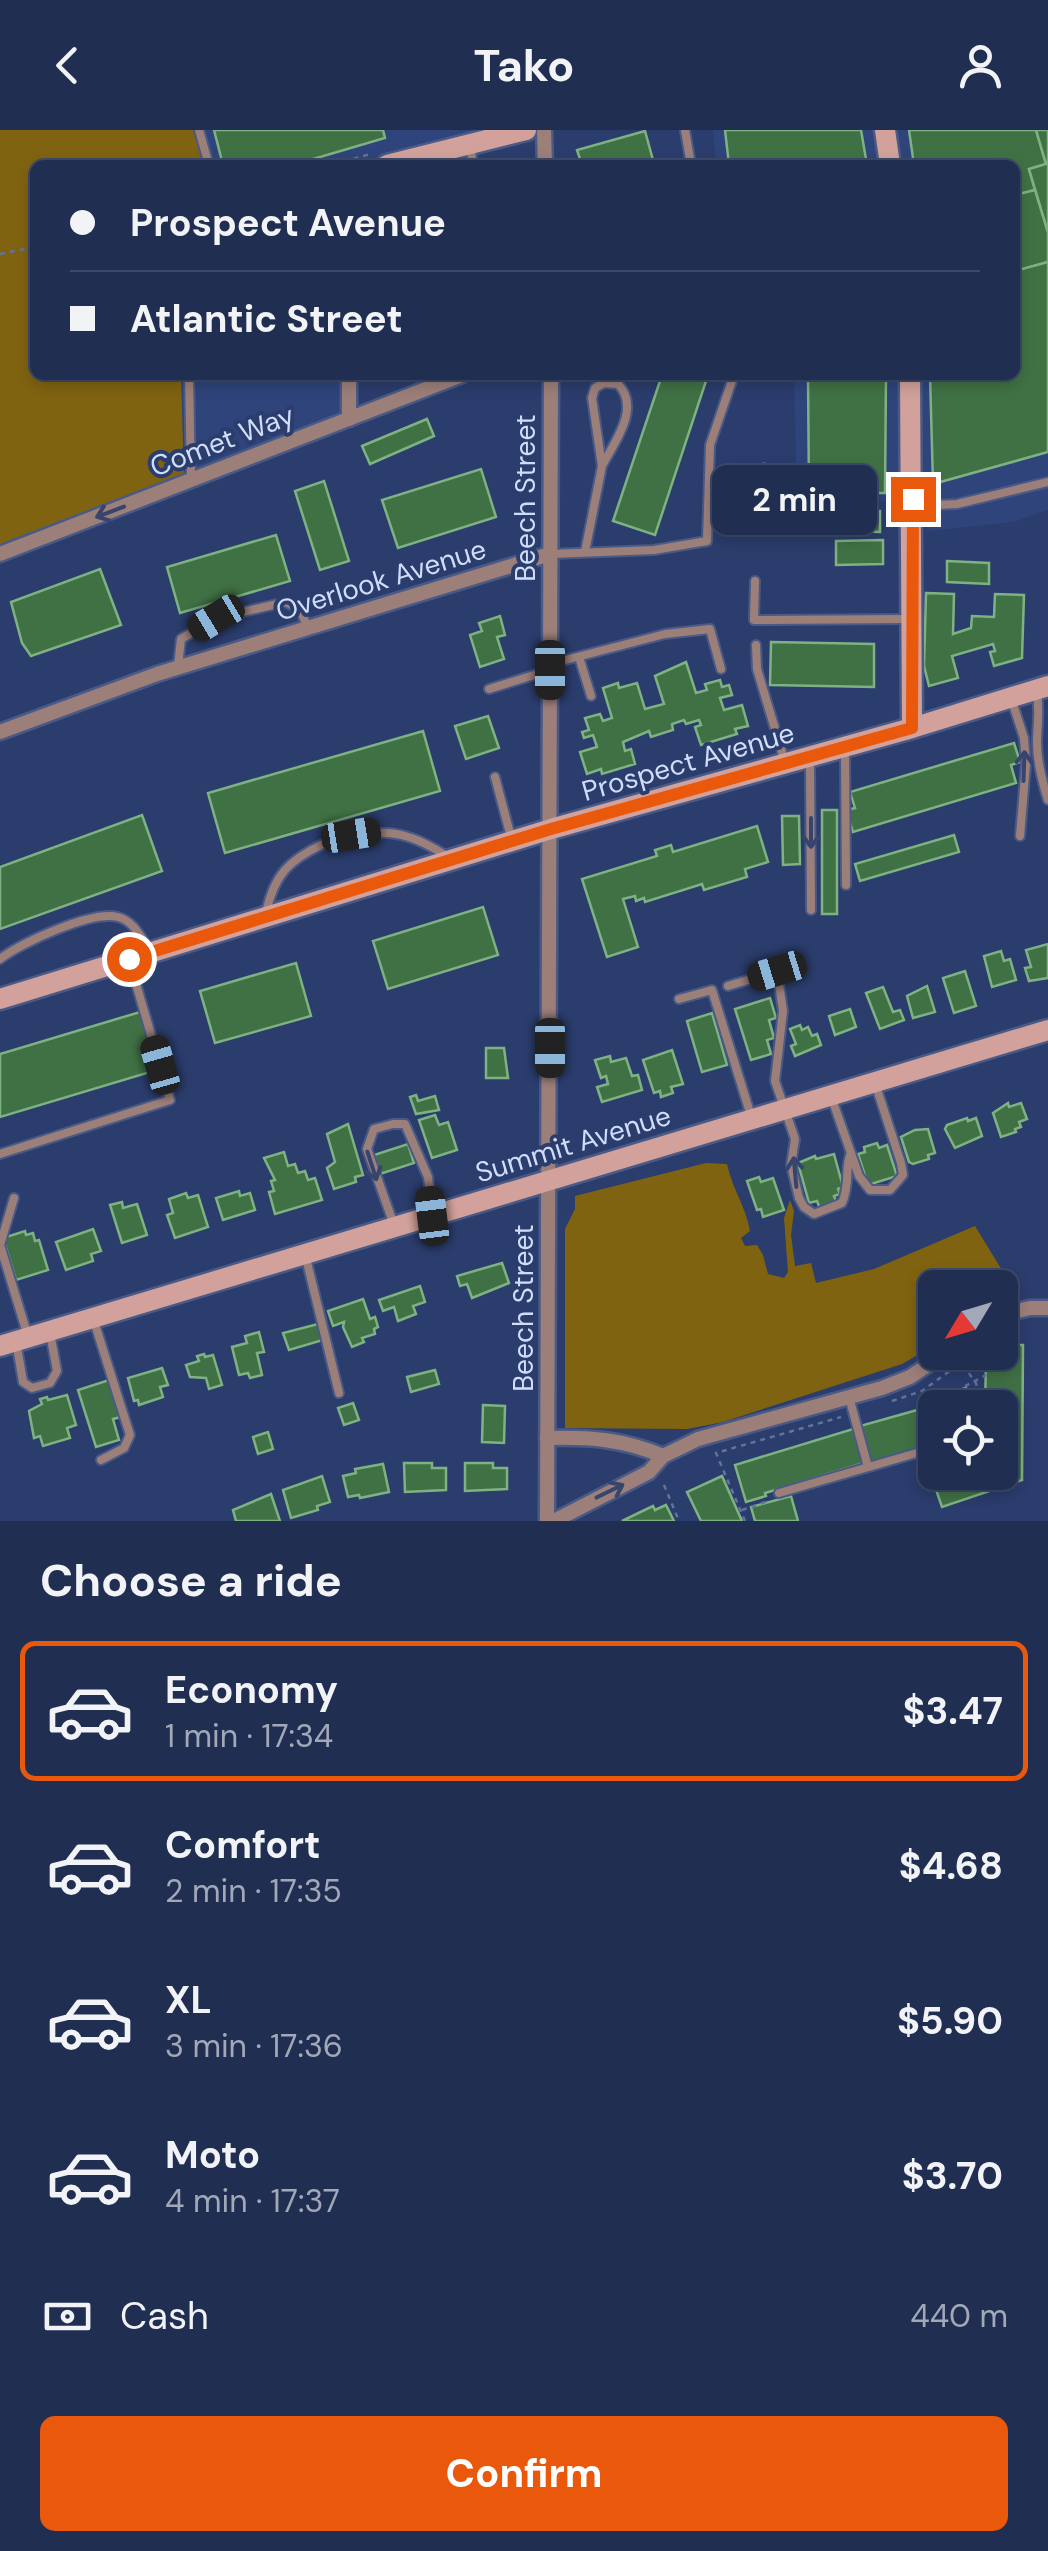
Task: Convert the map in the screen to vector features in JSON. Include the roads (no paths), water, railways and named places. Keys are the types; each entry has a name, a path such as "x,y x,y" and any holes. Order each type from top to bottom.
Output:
{"street":[{"path":"427,160 471,155 526,130"},
{"path":"544,130 545,160"},
{"path":"885,130 889,160"},
{"path":"349,380 349,418"},
{"name":"Beech Street","path":"550,1521 547,1438 551,380"},
{"path":"910,380 912,728"},
{"name":"Comet Way","path":"0,554 349,418 424,382"},
{"name":"Overlook Avenue","path":"0,732 178,668 550,554"},
{"name":"Prospect Avenue","path":"0,999 551,829 1042,688"},
{"name":"Summit Avenue","path":"15,1342 1048,1030"},
{"path":"1018,1311 1048,1308"},
{"path":"550,1521 648,1472 663,1456 698,1439 849,1397 920,1370"},
{"path":"547,1438 586,1437 632,1443 663,1456"}],"lane":[{"path":"199,130 207,160"},
{"path":"686,130 690,160"},
{"path":"189,380 191,480"},
{"path":"550,554 654,550 708,541 710,445 732,380"},
{"path":"586,552 602,466 629,404 628,394 618,384 604,383 595,388 592,398 602,466"},
{"path":"913,506 956,504 1048,482"},
{"path":"755,581 754,620 912,619"},
{"path":"178,668 181,639 216,618 286,602 300,610 308,628"},
{"path":"489,689 580,656 665,634 710,629 721,669"},
{"path":"756,645 757,669 785,764"},
{"path":"580,656 591,696"},
{"path":"1042,688 1037,741 1040,774 1048,800"},
{"path":"1011,698 1024,738 1026,764 1020,836"},
{"path":"845,747 846,885"},
{"path":"810,756 811,910"},
{"path":"495,777 512,841"},
{"path":"351,835 384,830 422,840 452,860"},
{"path":"265,917 270,894 293,858 323,844"},
{"path":"0,959 18,945 70,925 116,916 132,925 151,952"},
{"path":"0,1154 170,1100 129,959"},
{"path":"728,986 777,971 783,1011 776,1081 795,1139 791,1165 799,1198 809,1212 814,1214 842,1203 849,1185 850,1154"},
{"path":"680,999 712,990 752,1119"},
{"path":"831,1095 859,1176 874,1192 890,1190 903,1175 875,1082"},
{"path":"395,1227 367,1149 374,1129 405,1124 428,1177 432,1216"},
{"path":"14,1198 0,1245 23,1382 32,1388 50,1383 58,1371 49,1331"},
{"path":"304,1254 339,1393"},
{"path":"93,1318 130,1435 124,1448 100,1460"},
{"path":"849,1397 868,1467"},
{"path":"779,1493 918,1453"}]}
